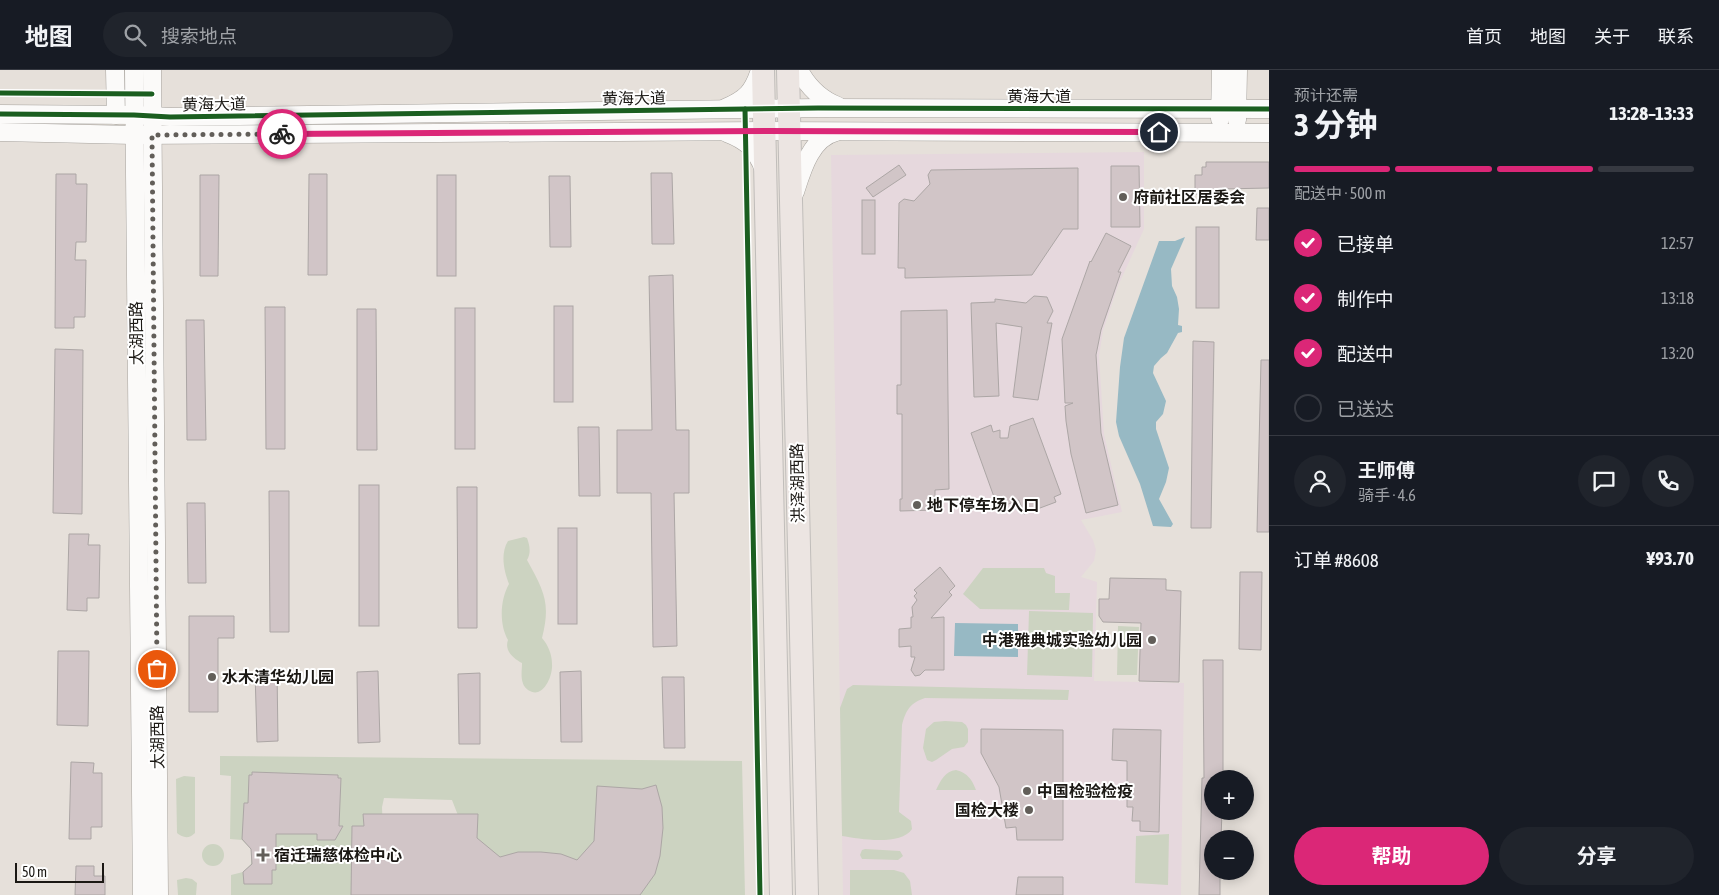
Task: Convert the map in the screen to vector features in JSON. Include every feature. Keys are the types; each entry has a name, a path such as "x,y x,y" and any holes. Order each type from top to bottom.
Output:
{"main road":[{"name":"洪泽湖西路","path":"762,70 781,895"},
{"name":"洪泽湖西路","path":"788,70 807,895"},
{"path":"766,217 777,209 791,209"}],"street":[{"path":"115,70 116,115"},
{"name":"太湖西路","path":"134,70 134,115 143,135 159,895"},
{"name":"太湖西路","path":"142,895 143,135 152,116 152,70"},
{"path":"721,110 739,101 752,90 762,70"},
{"path":"799,70 810,87 818,95 827,102 843,108"},
{"path":"1221,70 1229,109"},
{"path":"1228,133 1229,109 1238,70"},
{"name":"黄海大道","path":"0,132 143,135 722,131 764,120 788,109 1269,109"},
{"name":"黄海大道","path":"0,114 152,116 721,110 764,120 789,131 1269,133"},
{"path":"722,131 745,141 759,157 765,170"},
{"path":"791,209 802,170 809,155 820,140 829,134 838,132"}],"shaded area":[{"path":"1144,152 1144,229 1118,286 1103,331 1099,356 1104,434 1122,512 1081,520 1093,540 1096,550 1094,561 1081,577 1097,582 1094,681 1184,683 1181,895 843,895 831,155"}],"green space":[{"path":"527,538 529,547 527,560 542,589 546,606 542,638 552,660 549,680 538,692 528,690 523,684 522,663 513,657 507,648 508,640 502,619 502,605 509,584 504,568 504,551 508,541"},
{"path":"983,568 1044,568 1046,573 1055,576 1055,593 1070,593 1069,610 980,609 963,594"},
{"path":"1029,611 1093,613 1092,677 1027,675"},
{"path":"1118,626 1139,627 1137,675 1117,675"},
{"path":"853,685 1069,690 1068,700 925,698 912,705 905,715 902,725 899,812 911,821 912,829 899,838 880,840 842,836 840,708 847,689"},
{"path":"934,722 962,722 966,725 968,729 968,742 964,747 952,749 932,762 927,760 923,748 926,729"},
{"path":"220,756 742,761 745,895 578,895 473,854 452,800 384,798 382,807 385,895 231,895 231,875 243,872 251,864 251,849 242,840 230,839 231,776 220,775"},
{"path":"956,770 969,777 976,790 936,790 946,774"},
{"path":"184,776 195,777 195,833 186,837 177,833 176,779"},
{"path":"1169,834 1168,885 1135,883 1136,836"},
{"path":"209,844 217,844 224,851 224,859 217,866 209,866 202,859 202,851"},
{"path":"862,850 900,851 903,856 898,860 862,859 860,855"},
{"path":"850,870 894,870 904,873 910,881 912,895 850,895"},
{"path":"192,879 197,883 196,895 178,895 177,880"}],"water":[{"path":"1185,237 1171,269 1172,286 1177,297 1179,309 1178,325 1182,326 1182,332 1178,333 1167,353 1154,366 1153,373 1166,401 1163,414 1156,422 1156,429 1169,468 1159,499 1173,524 1171,527 1153,526 1140,484 1119,436 1116,422 1120,367 1124,338 1159,241 1175,241"},
{"path":"955,623 1018,624 1018,657 954,656"}],"building":[{"path":"1206,162 1269,162 1269,188 1221,189 1221,194 1195,194 1195,175 1202,175 1202,167 1206,167"},
{"path":"899,165 906,175 873,197 866,188"},
{"path":"1111,166 1139,166 1140,227 1111,227"},
{"path":"1078,168 1078,229 1063,229 1032,275 905,278 905,268 898,268 899,203 904,199 914,201 930,184 928,175 931,170"},
{"path":"651,173 672,173 674,244 652,244"},
{"path":"56,174 76,174 76,184 87,184 86,242 76,242 75,260 86,260 85,317 74,317 74,328 55,328"},
{"path":"309,174 327,174 327,275 308,275"},
{"path":"200,175 219,175 218,276 200,276"},
{"path":"437,175 456,175 456,276 437,276"},
{"path":"549,176 570,176 571,247 550,247"},
{"path":"862,200 875,200 875,254 862,254"},
{"path":"1257,208 1269,208 1269,240 1256,240"},
{"path":"1196,227 1219,227 1219,308 1196,308"},
{"path":"1106,233 1131,246 1118,272 1121,272 1101,330 1096,355 1101,433 1118,505 1086,513 1071,454 1066,421 1065,406 1073,403 1065,403 1062,339 1090,261"},
{"path":"673,275 676,430 689,430 689,493 674,493 677,646 653,647 651,493 617,493 617,430 652,430 649,276"},
{"path":"1034,296 1047,297 1053,311 1047,323 1052,323 1038,400 1013,397 1022,327 996,323 999,396 974,397 971,303 995,302 995,299 1026,303"},
{"path":"554,306 573,306 573,402 554,402"},
{"path":"265,307 285,307 285,449 266,449"},
{"path":"455,308 475,308 475,449 455,449"},
{"path":"357,309 376,309 377,450 357,450"},
{"path":"947,310 949,489 935,490 935,510 900,511 900,499 902,499 902,414 897,414 897,385 901,385 901,311"},
{"path":"186,320 204,320 206,440 187,440"},
{"path":"1193,341 1214,342 1211,528 1191,528"},
{"path":"55,349 83,350 82,514 53,513"},
{"path":"1261,360 1269,360 1269,532 1257,532"},
{"path":"1033,418 1061,494 1054,497 1056,502 1024,514 1019,500 998,508 971,433 991,425 993,432 1000,430 1000,438 1008,438 1010,426"},
{"path":"578,427 599,427 600,496 579,496"},
{"path":"359,485 379,485 379,626 359,626"},
{"path":"457,487 477,487 477,628 458,628"},
{"path":"269,491 289,491 289,632 270,632"},
{"path":"187,503 205,503 206,583 188,583"},
{"path":"558,528 577,528 577,624 558,624"},
{"path":"69,534 89,534 88,545 100,545 99,598 87,598 87,611 67,610"},
{"path":"940,567 955,586 949,592 952,595 931,618 944,617 944,670 925,670 920,675 915,676 911,670 915,657 911,657 911,646 899,647 899,629 911,628 912,607 917,600 914,596 917,593 914,590"},
{"path":"1240,572 1262,572 1261,650 1239,649"},
{"path":"1110,578 1166,579 1166,590 1181,591 1179,682 1139,681 1141,623 1103,622 1099,616 1099,599 1109,599"},
{"path":"189,616 234,616 234,638 218,638 218,712 189,712"},
{"path":"58,651 89,651 88,726 57,725"},
{"path":"1203,660 1223,660 1223,770 1204,770 1204,778"},
{"path":"277,670 278,741 257,742 255,671"},
{"path":"378,671 380,742 358,743 357,672"},
{"path":"581,671 582,742 561,742 560,672"},
{"path":"480,673 480,744 459,744 458,674"},
{"path":"662,677 684,677 685,748 664,748"},
{"path":"981,729 1063,730 1063,840 1017,840 1016,827 1006,828 999,787 981,753"},
{"path":"1113,729 1161,730 1159,832 1140,831 1140,821 1132,821 1133,807 1127,807 1127,761 1112,760"},
{"path":"71,762 94,763 93,773 102,773 102,827 91,827 91,839 69,839"},
{"path":"252,772 338,775 338,778 341,778 339,826 343,826 335,840 317,840 317,834 276,834 276,870 272,870 272,884 244,884 243,872 252,864 251,849 242,839 244,803 248,803 249,775 252,775"},
{"path":"1202,778 1204,778 1204,820 1222,820 1221,830 1204,830 1204,880 1220,880 1220,895 1199,895"},
{"path":"656,785 662,807 663,828 660,856 655,874 640,895 351,895 352,826 364,826 363,814 478,814 477,838 500,857 518,852 541,852 561,854 577,860 594,841 597,786 642,789"},
{"path":"76,866 94,866 94,876 105,876 105,895 75,895"},
{"path":"1018,877 1063,877 1063,895 1016,895"}],"cycle path":[{"path":"0,93 152,94"},
{"path":"0,114 170,117 818,108 1269,109"},
{"path":"745,109 760,895"}],"way so far":[{"path":"157,669 152,135 282,134"}],"place":[{"name":"府前社区居委会","path":"1123,197"},
{"name":"地下停车场入口","path":"917,505"},
{"name":"中港雅典城实验幼儿园","path":"1152,640"},
{"name":"水木清华幼儿园","path":"212,677"},
{"name":"中国检验检疫","path":"1027,791"},
{"name":"国检大楼","path":"1029,810"},
{"name":"宿迁瑞慈体检中心","path":"263,855"}],"route":[{"path":"282,134 764,131 1159,132"}]}
